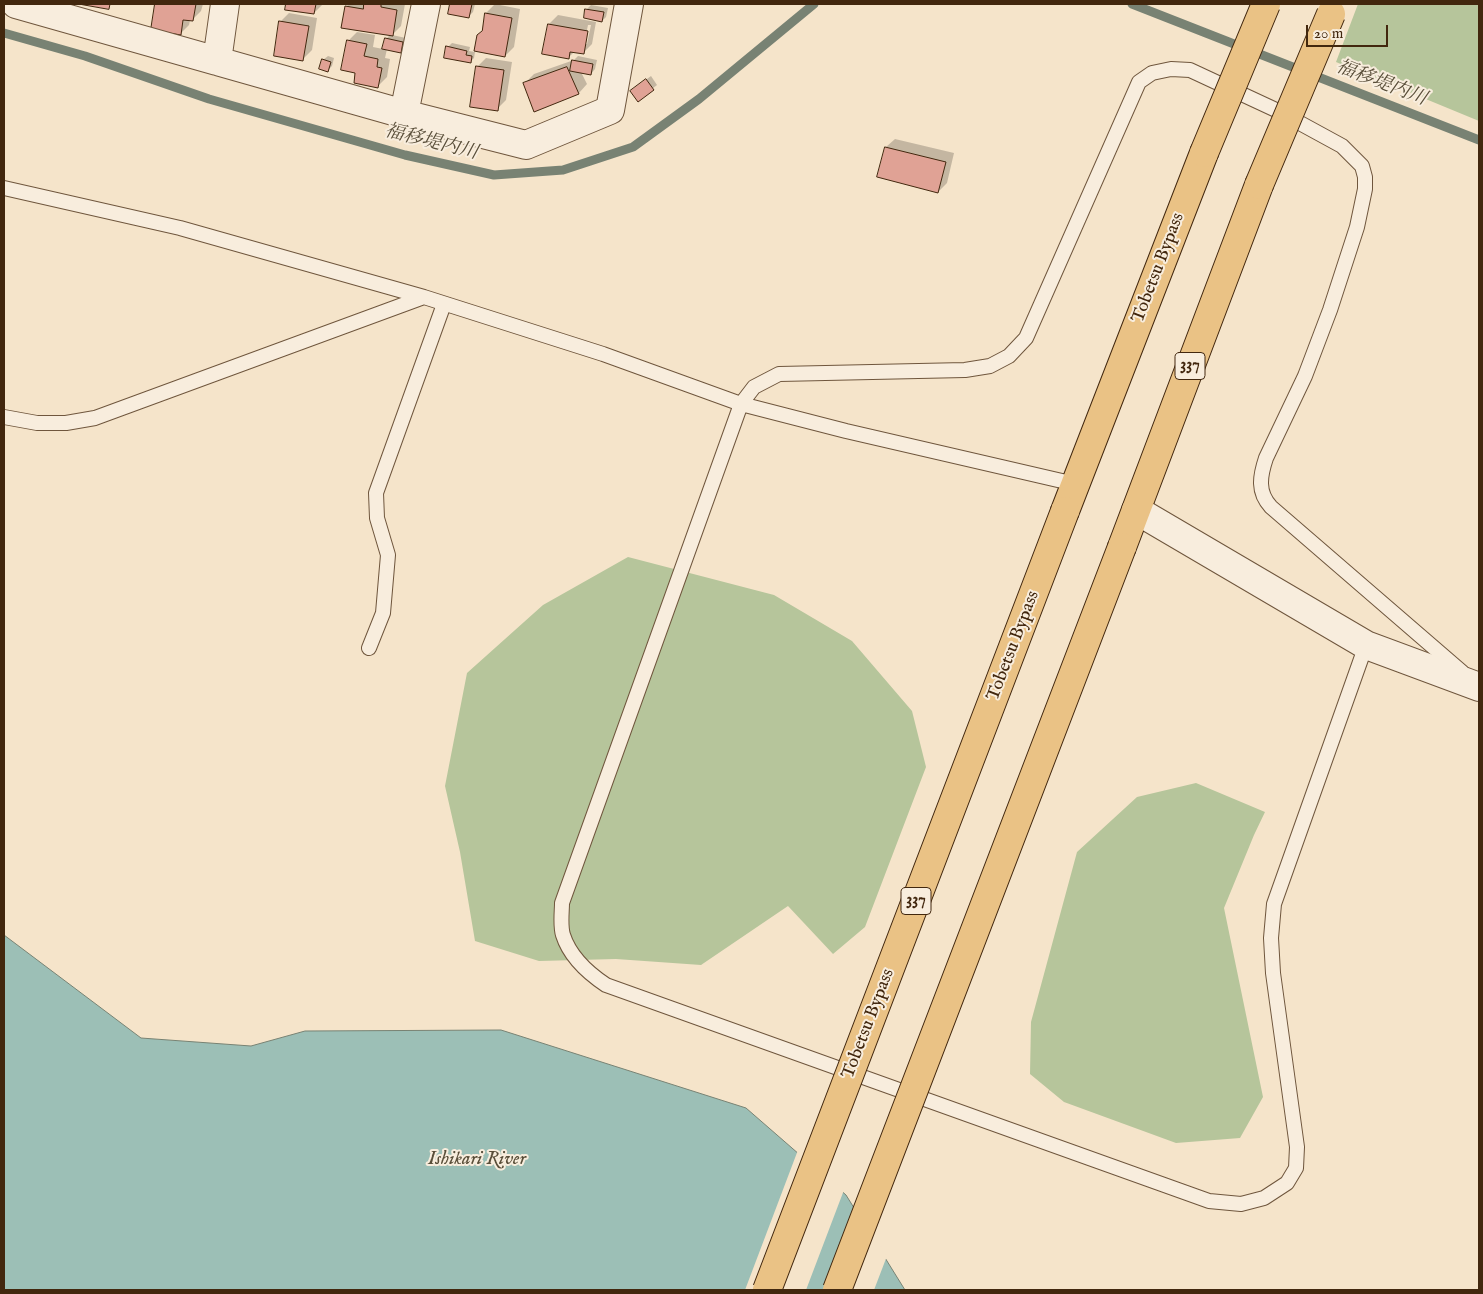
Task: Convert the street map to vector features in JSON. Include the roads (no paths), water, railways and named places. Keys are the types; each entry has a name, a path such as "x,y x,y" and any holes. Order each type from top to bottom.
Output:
{"highway":[{"name":"Tobetsu Bypass","path":"767,1290 1075,484 1204,153 1266,4"},
{"name":"337","path":"837,1290 1122,547 1258,185 1332,9"}],"street":[{"path":"217,61 225,4"},
{"path":"404,114 426,4"},
{"path":"23,5 404,114 526,145 610,110 629,4"},
{"path":"1136,510 1366,644 1478,686"}],"lane":[{"path":"1366,644 1274,904 1271,938 1273,973 1297,1147 1296,1168 1287,1183 1264,1198 1241,1204 1209,1201 606,985 590,974 574,956 563,934 562,903 741,404 754,387 779,374 965,370 990,366 1009,356 1026,338 1139,82 1152,72 1171,69 1190,70 1276,110 1326,137 1342,146 1362,166 1365,177 1365,189 1357,227 1330,310 1305,376 1266,458 1260,485 1265,500 1271,507 1478,686"},
{"path":"4,188 180,228 424,297 603,354 741,404 846,431 1075,484"},
{"path":"4,417 37,423 66,423 95,418 424,297"},
{"path":"369,648 384,613 388,555 377,518 376,493 444,304"}],"water":[{"name":"Ishikari River","path":"4,935 141,1038 251,1046 305,1031 501,1030 746,1108 846,1195 905,1290 4,1290"}],"waterway":[{"name":"福移堤内川","path":"4,33 85,56 209,99 405,155 494,175 563,170 633,147 699,99 814,4"},
{"name":"福移堤内川","path":"1132,4 1479,140"}]}
